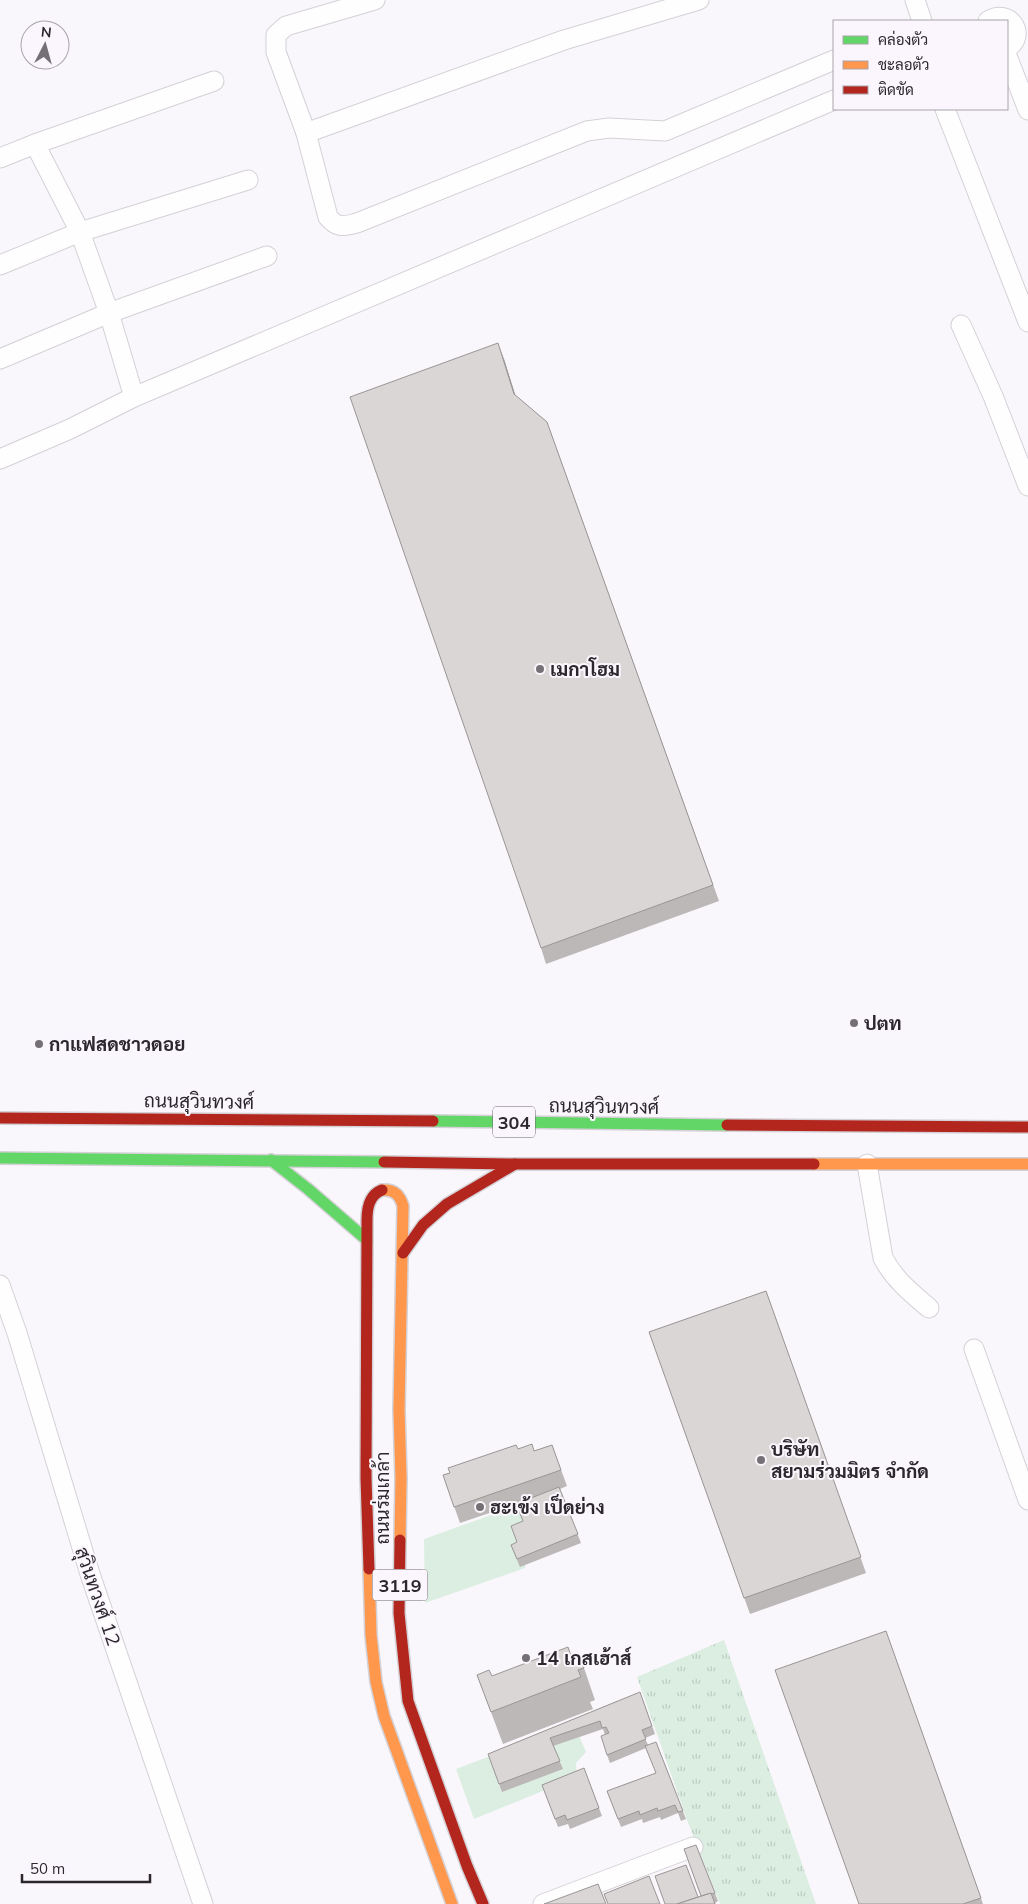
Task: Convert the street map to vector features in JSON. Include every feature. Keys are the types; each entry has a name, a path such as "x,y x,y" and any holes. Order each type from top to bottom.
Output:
{"main road":[{"name":"ถนนสุวินทวงศ์","path":"0,1118 1028,1127"},
{"name":"304","path":"0,1158 515,1164 1028,1164"},
{"path":"271,1160 367,1240"},
{"path":"403,1253 423,1225 447,1204 515,1164"},
{"name":"ถนนร่มเกล้า","path":"452,1904 384,1716 376,1682 371,1635 366,1478 367,1240 368,1207 371,1199 380,1191 392,1190 403,1201 398,1410 401,1478 399,1613 405,1681 408,1701 482,1904"}],"street":[{"path":"375,0 286,26 276,35 276,52 306,134 328,217 334,224 344,226 357,224 587,131 609,128 666,131 833,60"},
{"path":"306,134 564,40 698,0"},
{"path":"916,0 922,20"},
{"path":"990,20 1001,17 1008,19 1014,25 1017,36"},
{"path":"1008,59 1028,110"},
{"path":"0,158 34,144 214,81"},
{"path":"0,459 70,429 134,396 833,100"},
{"path":"945,110 1028,322"},
{"path":"34,144 80,232 109,313 134,396"},
{"path":"0,265 80,232 248,180"},
{"path":"0,360 109,313 267,256"},
{"path":"961,325 993,396 1028,486"},
{"path":"867,1164 883,1258 901,1284 929,1308"},
{"name":"สุวินทวงศ์ 12","path":"0,1285 17,1333 90,1574 203,1904"},
{"path":"974,1349 1028,1500"},
{"path":"542,1904 694,1847"}],"green space":[{"path":"530,1501 525,1568 425,1603 424,1539"},
{"path":"724,1640 816,1904 720,1904 687,1820 637,1677"},
{"path":"574,1724 586,1752 576,1763 577,1777 474,1819 456,1769"}],"building":[{"name":"เมกาโฮม","path":"498,343 514,394 547,422 713,885 541,948 350,397"},
{"name":"บริษัท สยามร่วมมิตร จำกัด","path":"766,1291 861,1557 744,1598 649,1332"},
{"path":"532,1444 534,1451 552,1445 561,1470 454,1507 443,1475 450,1473 448,1468 516,1445 518,1449"},
{"path":"559,1487 578,1534 517,1559 511,1545 517,1542 511,1526 523,1521 516,1504"},
{"path":"886,1631 981,1898 963,1904 859,1904 775,1670"},
{"path":"568,1647 573,1662 580,1659 584,1668 578,1670 581,1677 491,1712 477,1675 489,1670 492,1676"},
{"path":"640,1692 652,1726 642,1730 646,1739 607,1755 601,1736 609,1733 606,1727 602,1728 600,1721 550,1738 560,1761 499,1784 488,1754"},
{"path":"656,1742 683,1811 678,1812 675,1805 658,1811 657,1808 640,1815 639,1811 618,1819 607,1791 656,1773 645,1746"},
{"path":"584,1768 599,1808 567,1820 565,1815 555,1819 542,1785"},
{"path":"696,1845 715,1893 701,1896 684,1849"},
{"path":"686,1865 698,1897 677,1904 665,1904 655,1876"},
{"path":"649,1876 660,1904 608,1904 604,1894"},
{"path":"598,1884 606,1904 544,1904"},
{"path":"711,1893 715,1904 677,1904"}],"traffic: fast":[{"path":"433,1121 727,1125"},
{"path":"0,1158 384,1162"},
{"path":"271,1160 367,1240"}],"traffic: slow":[{"path":"814,1164 1028,1164"},
{"path":"382,1190 396,1194 403,1206 399,1410 400,1540"},
{"path":"369,1569 371,1635 376,1682 384,1716 452,1904"}],"traffic: jam":[{"path":"0,1118 433,1121"},
{"path":"727,1125 1028,1127"},
{"path":"384,1162 814,1164"},
{"path":"403,1253 423,1225 447,1204 515,1164"},
{"path":"369,1569 366,1478 367,1215 368,1207 374,1195 382,1190"},
{"path":"400,1540 399,1613 408,1701 467,1866 483,1904"}],"place":[{"name":"เมกาโฮม","path":"540,669"},
{"name":"ปตท","path":"854,1023"},
{"name":"กาแฟสดชาวดอย","path":"39,1044"},
{"name":"บริษัท สยามร่วมมิตร จำกัด","path":"761,1460"},
{"name":"ฮะเข้ง เป็ดย่าง","path":"480,1507"},
{"name":"14 เกสเฮ้าส์","path":"526,1658"}]}
